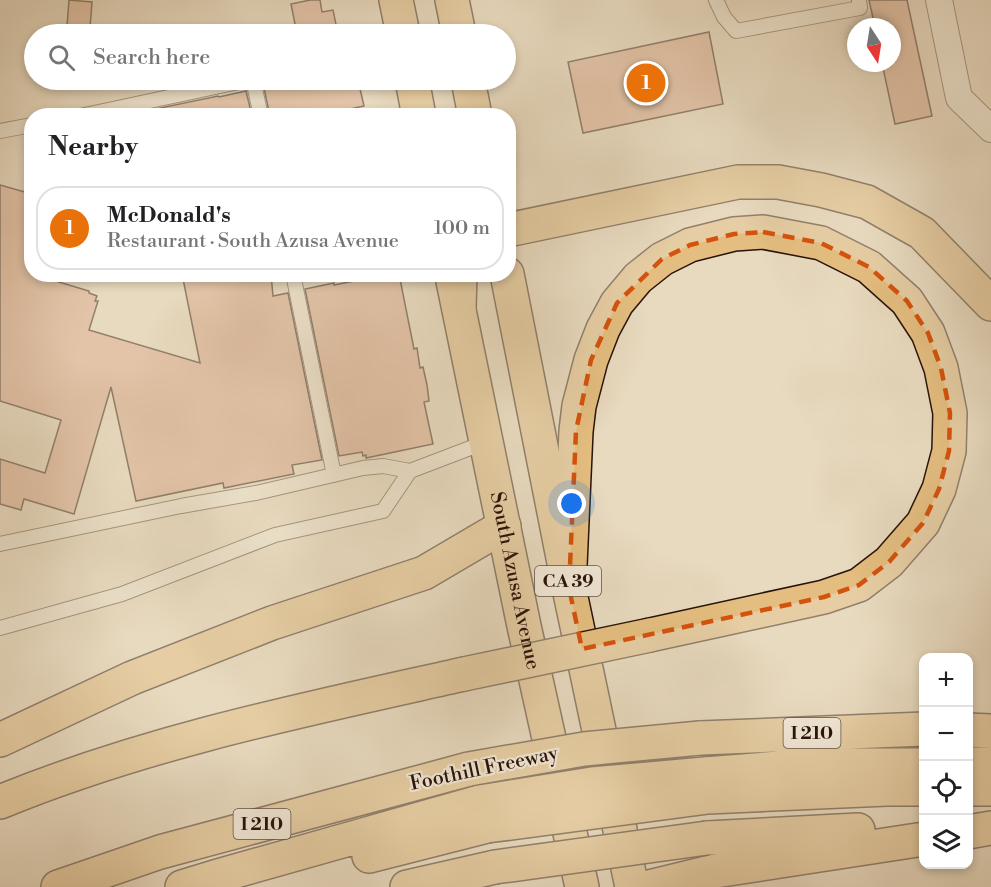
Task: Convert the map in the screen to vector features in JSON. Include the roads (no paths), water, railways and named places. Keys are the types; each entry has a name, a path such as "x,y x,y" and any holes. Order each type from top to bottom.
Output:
{"main road":[{"path":"396,0 401,24"},
{"path":"452,0 457,24"},
{"path":"414,90 418,108"},
{"path":"470,90 473,108"},
{"path":"516,228 738,182 778,182 867,202 922,233 991,304"},
{"path":"0,802 102,765 199,736 314,707 824,597 859,585 889,561 923,523 939,489 949,451 950,413 941,369 928,333 907,300 869,267 821,243 763,232 734,234 690,245 662,259 638,278 617,303 603,329 591,360 579,406 569,588"},
{"name":"South Azusa Avenue","path":"454,282 524,626 582,887"},
{"path":"459,309 460,282"},
{"name":"CA 39","path":"509,282 569,588 632,887"},
{"path":"0,740 132,678 272,623 424,573 504,526"},
{"name":"Foothill Freeway","path":"58,887 160,852 469,769 584,749 700,738 919,729"},
{"path":"973,730 991,731"},
{"path":"973,764 991,764"},
{"path":"707,785 816,765 919,765"},
{"path":"182,887 218,876 483,814 592,784 919,789"},
{"path":"973,789 991,789"},
{"path":"258,887 483,814"},
{"path":"973,824 991,823"},
{"path":"407,887 495,867 707,838 919,827"},
{"path":"973,831 991,828"},
{"path":"649,887 715,871 919,839"}],"street":[{"path":"939,0 959,98 991,129"}],"lane":[{"path":"716,0 724,17 736,31 860,8 859,0"},
{"path":"117,108 201,90"},
{"path":"255,90 259,108"},
{"path":"0,131 24,126"},
{"path":"295,282 334,475"},
{"path":"0,544 181,506 256,493 363,468 384,466 410,471 486,442"},
{"path":"0,628 122,594 275,535 383,511 410,471"}],"place":[{"name":"McDonald's","path":"646,83"}]}
